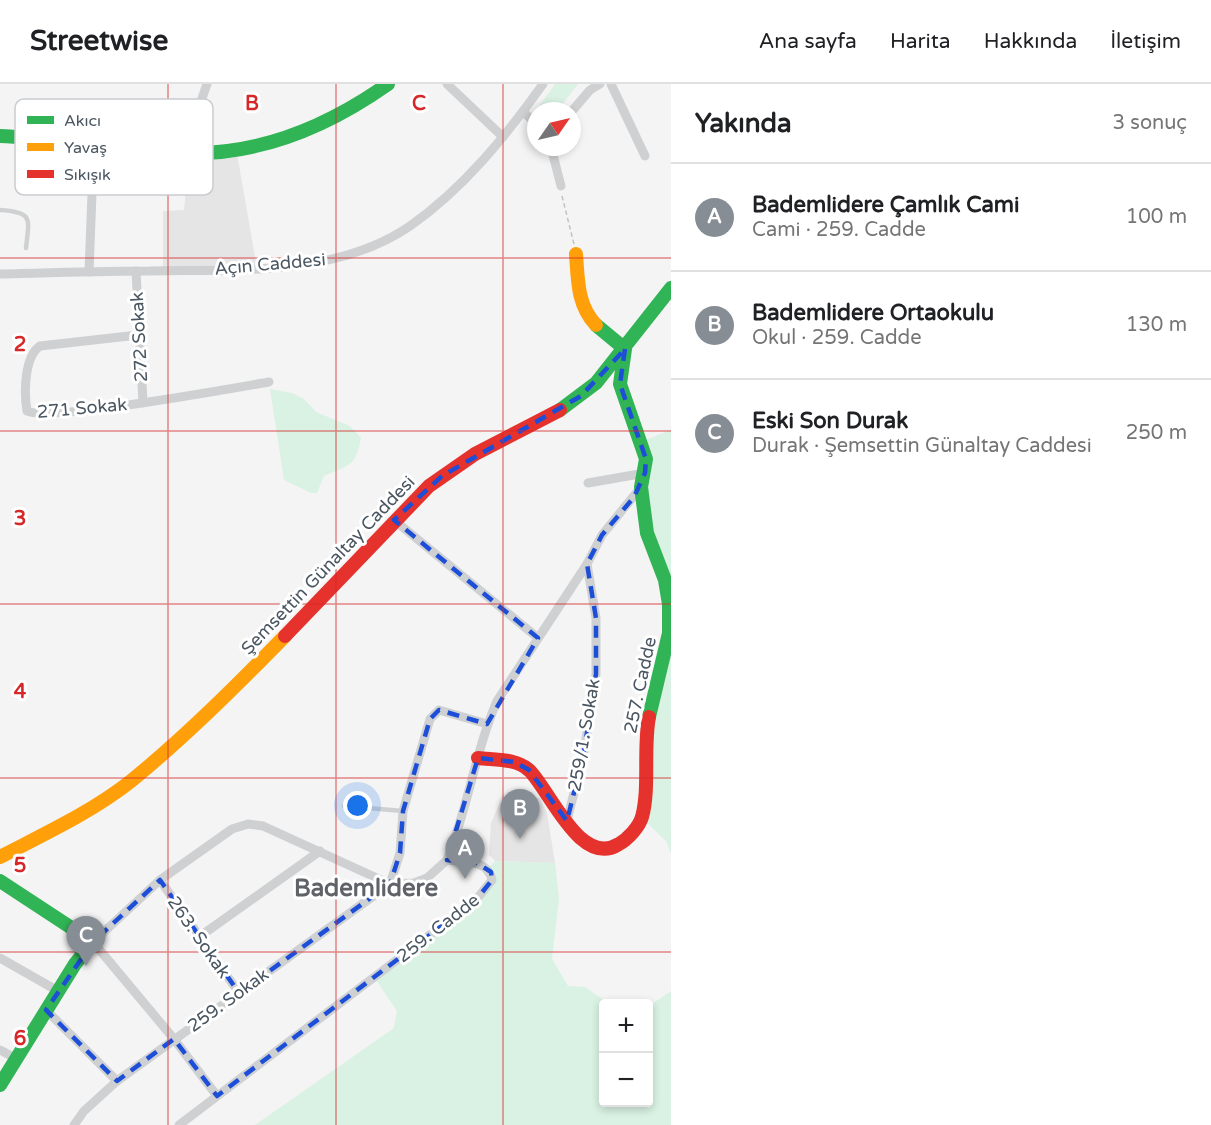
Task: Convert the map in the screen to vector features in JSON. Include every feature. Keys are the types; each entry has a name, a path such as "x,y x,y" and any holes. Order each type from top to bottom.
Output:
{"street":[{"path":"202,99 207,84"},
{"path":"213,150 264,145 290,138 326,124 362,104 388,84"},
{"path":"447,84 503,136"},
{"name":"Açın Caddesi","path":"0,274 287,266 340,257 370,247 418,219 460,185 523,112 543,84"},
{"path":"580,102 590,90 600,84"},
{"path":"611,84 645,156"},
{"path":"523,112 527,115"},
{"path":"0,136 15,137"},
{"path":"553,156 561,186"},
{"path":"89,272 92,195"},
{"path":"576,254 578,292 582,310 590,321 625,349"},
{"name":"272 Sokak","path":"136,271 143,403"},
{"name":"Şemsettin Günaltay Caddesi","path":"0,857 60,826 130,782 242,680 394,520 442,476 476,454 553,415 581,396 625,349 671,288"},
{"name":"271 Sokak","path":"138,334 40,345 31,354 29,361 27,411 45,415 143,403 268,382"},
{"name":"257. Cadde","path":"478,758 515,762 529,770 586,844 598,850 608,850 631,835 642,818 648,720 669,633 669,604 665,580 646,533 643,480 646,459 620,384 625,349"},
{"path":"588,483 643,480"},
{"path":"0,1084 57,991 93,942 160,880 232,829 248,824 263,826 390,884 414,883 427,878 447,860 456,838 487,724 497,701 587,564 602,535 643,480"},
{"path":"394,520 538,638"},
{"name":"259/1. Sokak","path":"567,821 584,752 596,674 596,618 587,564"},
{"path":"390,884 400,853 403,811 433,714 445,711 487,724"},
{"path":"199,937 320,851"},
{"name":"259. Cadde","path":"217,1096 476,900 492,880 491,872 477,863 447,860"},
{"name":"263. Sokak","path":"160,880 239,993"},
{"path":"0,881 93,942 174,1039 217,1096 179,1125"},
{"name":"259. Sokak","path":"74,1125 84,1111 117,1081 390,884"},
{"path":"0,958 57,991"},
{"path":"46,1010 117,1081"},
{"path":"0,1050 15,1058"}],"lane":[{"path":"0,210 18,211 27,216 26,248"},
{"path":"344,806 403,811"}],"path":[{"path":"561,186 576,254"}],"highlighted area":[{"path":"625,349 620,384 646,459 645,473 634,497 602,535 587,564 596,618 596,674 584,752 567,821 529,770 515,762 478,758 447,860 477,863 491,872 492,880 476,900 217,1096 174,1039 117,1081 46,1010 93,942 160,880 239,993 390,884 400,853 403,811 430,719 439,710 487,724 538,638 394,520 442,476 581,396"}],"shaded area":[{"path":"236,148 257,268 163,270 163,211 184,210 185,195 213,195 213,150"},
{"path":"503,796 540,798 547,813 555,863 495,861 489,855 491,823"}],"green space":[{"path":"555,84 578,84 564,102 542,102"},
{"path":"270,389 292,393 304,399 316,412 350,426 361,438 354,459 345,467 324,476 317,493 311,493 284,480"},
{"path":"671,430 671,853 666,841 642,818 645,750 669,633 640,442"},
{"path":"495,861 555,863 559,899 552,959 568,986 585,987 602,999 599,999 599,1107 653,1107 653,1003 671,991 671,1125 255,1125 394,1028 397,1011 374,977 487,888 487,869"}],"traffic: fast":[{"path":"213,153 239,150 291,136 341,113 388,84"},
{"path":"0,136 15,137"},
{"path":"560,410 596,383 671,288"},
{"path":"596,325 625,349 620,384 646,459 641,487 647,533 665,580 669,604 669,633 649,717"},
{"path":"0,881 93,942 75,964 0,1085"}],"traffic: slow":[{"path":"576,254 582,301 596,325"},
{"path":"0,857 84,813 131,781 191,729 285,636"}],"traffic: jam":[{"path":"285,636 429,486 475,454 560,410"},
{"path":"478,758 506,760 525,767 538,781 568,825 592,846 605,849 626,839 641,821 646,794 646,742 649,717"}],"place":[{"name":"Bademlidere Ortaokulu","path":"520,839"},
{"name":"Bademlidere Çamlık Cami","path":"465,879"},
{"name":"Eski Son Durak","path":"86,966"}],"district":[{"name":"Bademlidere","path":"366,888"}]}
